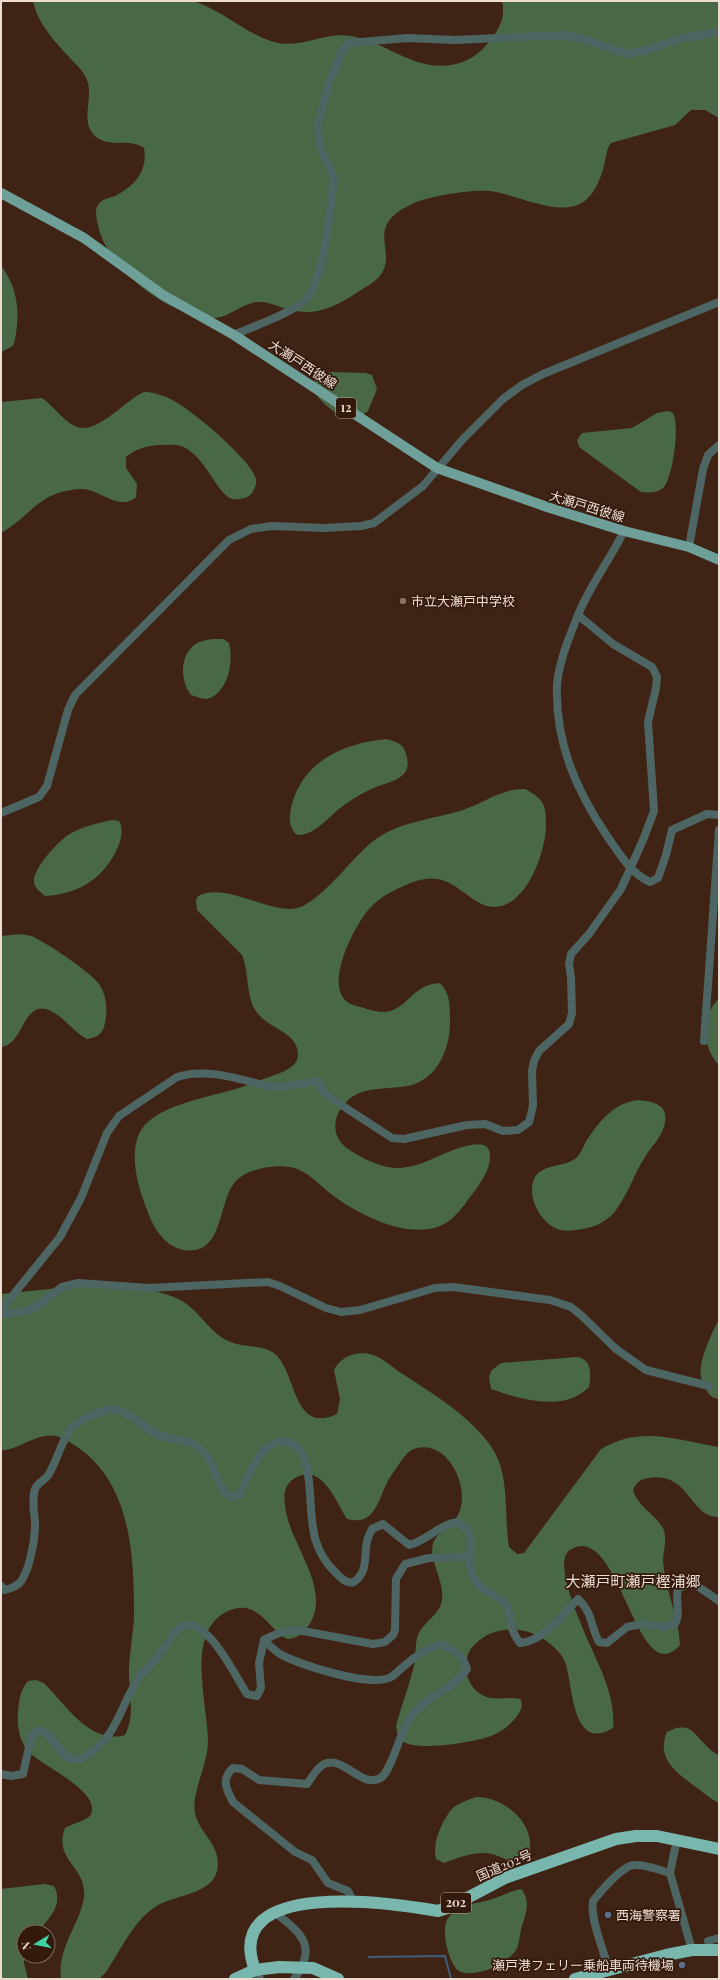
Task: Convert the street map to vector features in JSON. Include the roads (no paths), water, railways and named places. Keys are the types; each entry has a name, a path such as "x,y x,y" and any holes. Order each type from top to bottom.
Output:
{"highway":[{"name":"国道202号","path":"258,1974 250,1957 252,1934 256,1927 268,1915 295,1906 333,1901 353,1901 438,1911 450,1907 505,1878 604,1843 636,1836 657,1836 719,1849"},
{"path":"575,1979 666,1955 692,1950 719,1950"},
{"path":"235,1979 258,1974 279,1967 313,1968 338,1979"}],"main road":[{"name":"大瀬戸西彼線","path":"1,193 84,238 163,295 234,335 437,468 550,508 624,531 689,547 717,560"}],"street":[{"path":"234,335 293,308 304,301 314,285 323,254 334,179 321,150 317,127 329,83 342,51 349,43 407,38 455,40 561,35 628,54 643,51 682,38 719,32"},
{"path":"1,813 39,797 47,786 68,710 76,695 229,540 251,529 272,526 339,527 361,526 374,523 423,486 437,468 503,399 522,385 543,374 719,302"},
{"path":"689,547 703,469 708,455 719,445"},
{"path":"624,531 616,548 600,571 578,615 565,648 557,684 558,715 572,774 584,801 630,867 639,877 650,882 658,878 666,856 672,830 707,814 719,816"},
{"path":"1,1310 60,1237 84,1191 107,1133 119,1116 177,1077 188,1073 210,1074 271,1087 282,1087 318,1081 320,1088 326,1095 392,1138 404,1139 467,1125 485,1124 503,1131 518,1130 528,1122 533,1106 532,1071 538,1051 569,1024 572,1013 571,977 569,964 571,954 588,934 621,889 654,811 648,722 657,678 652,666 613,644 578,615"},
{"path":"704,1042 719,830"},
{"path":"1,1314 26,1311 39,1305 62,1287 78,1283 149,1288 268,1282 280,1286 326,1308 341,1312 360,1310 435,1288 452,1287 550,1300 571,1307 616,1349 646,1370 709,1386"},
{"path":"1,1586 4,1590 10,1589 23,1580 35,1526 33,1500 36,1487 48,1476 70,1429 83,1420 100,1412 117,1409 124,1412 154,1433 163,1437 189,1442 197,1446 209,1458 224,1493 231,1497 240,1494 260,1455 269,1446 286,1441 294,1444 303,1456 306,1464 315,1543 318,1550 334,1572 346,1582 354,1582 360,1578 365,1568 367,1541 372,1529 383,1524 409,1545 420,1543 449,1523 458,1522 469,1532 471,1541 468,1557 471,1572 485,1592 501,1599 507,1606 513,1635 520,1643 529,1642 552,1627 578,1599 590,1614 594,1632 599,1642 607,1643 627,1627 642,1624 663,1627 675,1624 678,1620 676,1595 678,1588 686,1584 693,1582 719,1601"},
{"path":"264,1640 280,1632 293,1630 373,1644 385,1642 393,1635 395,1630 396,1579 405,1564 429,1558 468,1557"},
{"path":"1,1774 11,1776 23,1774 31,1738 35,1731 46,1732 52,1737 61,1754 69,1757 80,1759 92,1752 107,1738 141,1674 152,1664 179,1628 192,1625 197,1627 217,1645 247,1694 252,1696 257,1696 261,1688 259,1663 264,1640"},
{"path":"264,1640 281,1654 337,1674 364,1680 380,1680 391,1677 430,1647 441,1644 453,1650 463,1658 465,1663 467,1670 460,1679 419,1707 406,1723 387,1770 381,1777 372,1779 363,1778 340,1763 329,1763 320,1766 307,1784 259,1780 242,1769 233,1768 227,1774 225,1782 233,1802 295,1852 312,1860 328,1882 348,1891 353,1901"},
{"path":"677,1839 670,1873 692,1950"},
{"path":"609,1970 594,1918 592,1908 593,1901 625,1868 633,1864 670,1873"},
{"path":"275,1913 289,1923 302,1936 305,1942 306,1952 303,1968 294,1979"},
{"path":"708,1941 719,1938"}],"waterway":[{"path":"369,1957 445,1956 451,1979"}],"place":[{"name":"市立大瀬戸中学校","path":"403,601"},
{"name":"西海警察署","path":"608,1915"},
{"name":"瀬戸港フェリー乗船車両待機場","path":"682,1965"}],"district":[{"name":"大瀬戸町瀬戸樫浦郷","path":"633,1582"}]}
